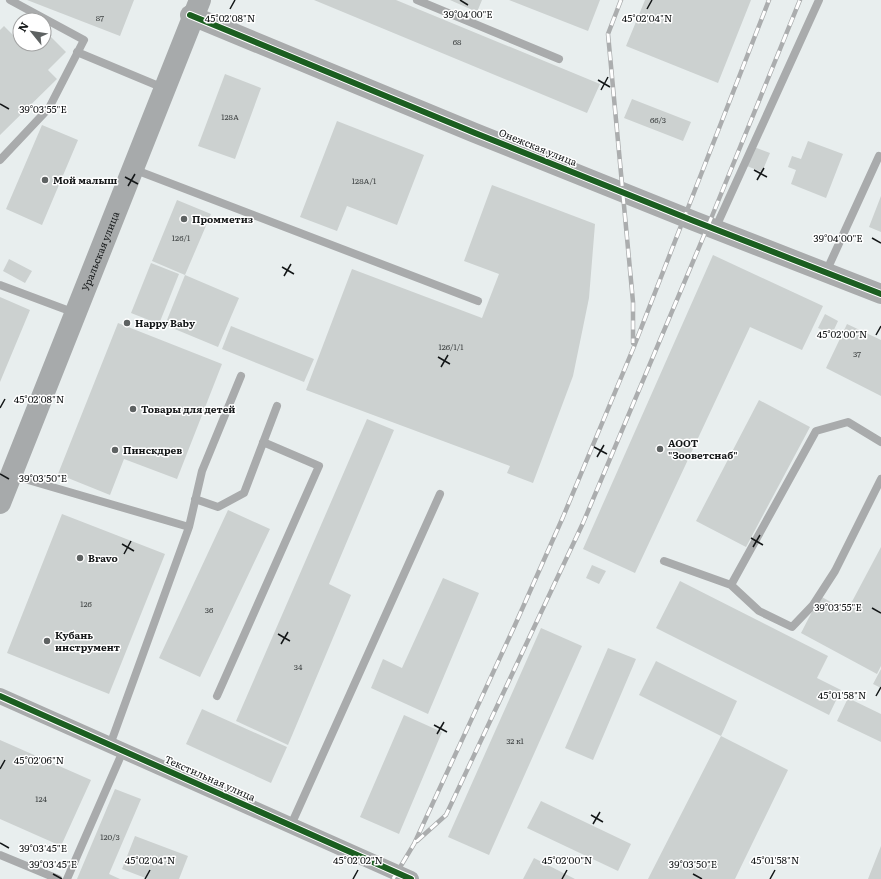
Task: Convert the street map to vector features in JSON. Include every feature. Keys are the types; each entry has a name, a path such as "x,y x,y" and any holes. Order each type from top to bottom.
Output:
{"main road":[{"name":"Уральская улица","path":"74,313 161,87 195,8"},
{"name":"Уральская улица","path":"0,503 6,483 133,169 195,8"}],"street":[{"name":"Онежская улица","path":"195,8 468,130 881,294"},
{"name":"Текстильная улица","path":"0,696 411,879"}],"lane":[{"path":"0,160 49,108 84,40 10,0"},
{"path":"417,0 559,59"},
{"path":"715,229 820,0"},
{"path":"77,52 161,87"},
{"path":"826,272 879,156 881,157"},
{"path":"133,169 478,301"},
{"path":"0,285 74,313"},
{"path":"67,879 116,748 189,527 202,471 241,376"},
{"path":"195,499 218,506 244,493 277,406"},
{"path":"731,586 816,431 848,422 881,442"},
{"path":"217,696 319,466 263,442"},
{"path":"664,561 731,586 759,611 792,627 813,605 835,571 881,479"},
{"path":"6,483 189,527"},
{"path":"291,825 440,494"},
{"path":"0,854 58,879"}],"building":[{"path":"27,0 134,0 120,36"},
{"path":"314,0 396,0 600,84 587,113"},
{"path":"450,0 482,0 477,12"},
{"path":"509,0 600,0 588,31"},
{"path":"645,0 751,0 718,83 626,46"},
{"path":"4,26 12,34 12,52 52,52 52,38 66,52 48,70 57,79 0,135 0,30"},
{"path":"225,74 261,88 235,159 198,146"},
{"path":"632,99 691,122 683,141 624,118"},
{"path":"337,121 424,155 397,225 347,206 337,231 300,217"},
{"path":"42,125 78,140 42,225 6,209"},
{"path":"808,141 843,154 826,198 791,184 796,170 788,167 792,156 801,159"},
{"path":"754,147 770,153 762,172 747,166"},
{"path":"492,185 595,224 589,298 573,376 533,483 507,473 510,466 306,390 352,269 482,318 499,274 464,261"},
{"path":"881,196 881,232 869,227"},
{"path":"177,200 211,214 185,275 152,261"},
{"name":"АООТ \"Зооветснаб\"","path":"713,255 823,306 802,350 750,327 635,573 583,549"},
{"path":"9,259 32,271 25,283 3,271"},
{"path":"151,263 179,274 159,324 131,313"},
{"path":"185,275 239,298 218,347 165,325"},
{"path":"0,297 30,310 0,382"},
{"path":"825,314 838,321 832,334 818,328"},
{"path":"118,323 222,364 177,479 124,459 110,495 58,474"},
{"path":"847,324 881,340 881,396 826,368"},
{"path":"231,326 314,359 304,382 222,349"},
{"path":"759,400 810,427 746,547 696,521"},
{"path":"367,419 394,430 329,584 351,595 288,745 236,721"},
{"path":"228,510 270,529 200,677 159,658"},
{"path":"62,514 165,554 109,694 7,653"},
{"path":"881,547 881,666 877,674 801,633 820,596 847,611"},
{"path":"592,565 606,571 599,584 586,578"},
{"path":"443,578 479,593 428,714 371,688 383,659 402,668"},
{"path":"680,581 828,656 817,678 841,690 829,715 656,628"},
{"path":"541,628 582,646 489,855 448,837"},
{"path":"608,648 636,659 593,760 565,748"},
{"path":"656,661 737,701 721,736 639,695"},
{"path":"881,669 881,688 873,684"},
{"path":"848,698 881,714 881,742 837,721"},
{"path":"202,709 287,747 271,783 186,744"},
{"path":"404,715 442,732 399,834 360,817"},
{"path":"721,736 788,770 735,879 648,879"},
{"path":"0,740 91,780 61,846 0,819"},
{"path":"115,789 141,799 109,874 120,879 77,879"},
{"path":"541,801 631,844 618,871 527,828"},
{"path":"135,836 188,856 179,879 148,879 122,869"},
{"path":"881,846 881,879 868,879"},
{"path":"534,858 575,879 523,879"}],"railway":[{"path":"621,0 608,34 633,302 633,343"},
{"path":"393,879 414,844 563,517 633,349 769,0"},
{"path":"417,841 446,815 583,523 708,226 800,0"}],"cycle path":[{"path":"190,15 475,133 881,294"},
{"path":"0,696 411,879"}],"place":[{"name":"Мой малыш","path":"45,180"},
{"name":"Промметиз","path":"184,219"},
{"name":"Happy Baby","path":"127,323"},
{"name":"Товары для детей","path":"133,409"},
{"name":"АООТ \"Зооветснаб\"","path":"660,449"},
{"name":"Пинскдрев","path":"115,450"},
{"name":"Bravo","path":"80,558"},
{"name":"Кубань инструмент","path":"47,641"}]}
